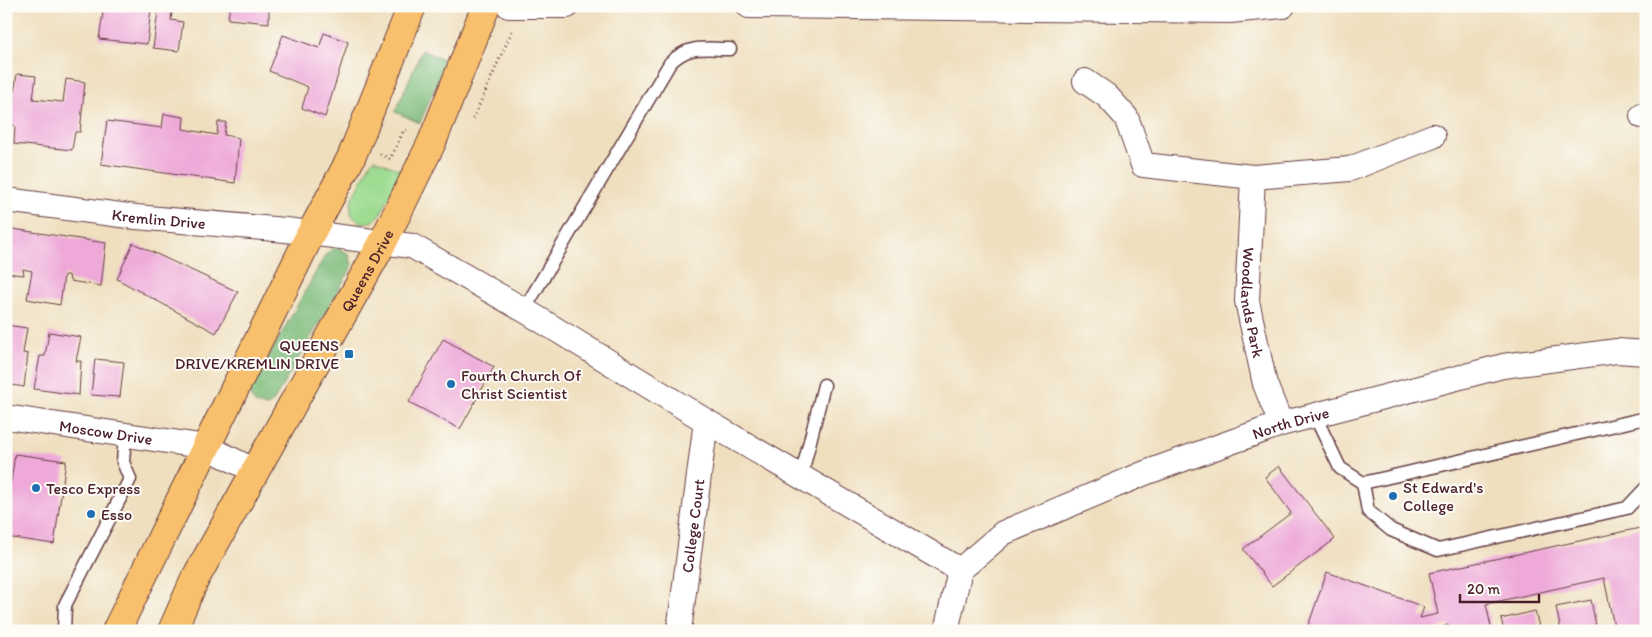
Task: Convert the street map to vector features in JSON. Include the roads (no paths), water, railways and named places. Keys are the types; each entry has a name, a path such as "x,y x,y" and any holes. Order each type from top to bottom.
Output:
{"highway":[{"path":"116,631 357,144 412,6"},
{"name":"Queens Drive","path":"172,631 195,579 383,242 432,142 486,6"}],"street":[{"path":"516,7 567,6"},
{"path":"749,6 1230,9 1283,6"},
{"path":"1085,81 1107,96 1126,117 1143,165 1252,177 1350,169 1433,136"},
{"name":"Woodlands Park","path":"1252,177 1247,301 1265,384 1282,424"},
{"name":"Kremlin Drive","path":"6,200 136,217 312,233 412,246 524,310 706,421 960,570"},
{"name":"North Drive","path":"960,570 1003,533 1145,473 1282,424 1503,366 1617,351 1646,352"},
{"name":"Moscow Drive","path":"6,417 207,447 255,470"},
{"name":"College Court","path":"679,631 706,421"},
{"path":"946,631 960,570"}],"lane":[{"path":"524,310 670,62 679,54 690,49 730,49"},
{"path":"801,477 824,385"},
{"path":"1315,416 1340,468 1362,483 1368,511 1391,530 1438,550 1627,508 1646,488"},
{"path":"1362,483 1646,418"},
{"path":"64,631 65,605 130,479 123,462 125,435"}],"place":[{"name":"QUEENS DRIVE/KREMLIN DRIVE","path":"349,354"},
{"name":"Fourth Church Of Christ Scientist","path":"451,384"},
{"name":"Tesco Express","path":"36,488"},
{"name":"St Edward's College","path":"1393,496"},
{"name":"Esso","path":"91,514"}]}
